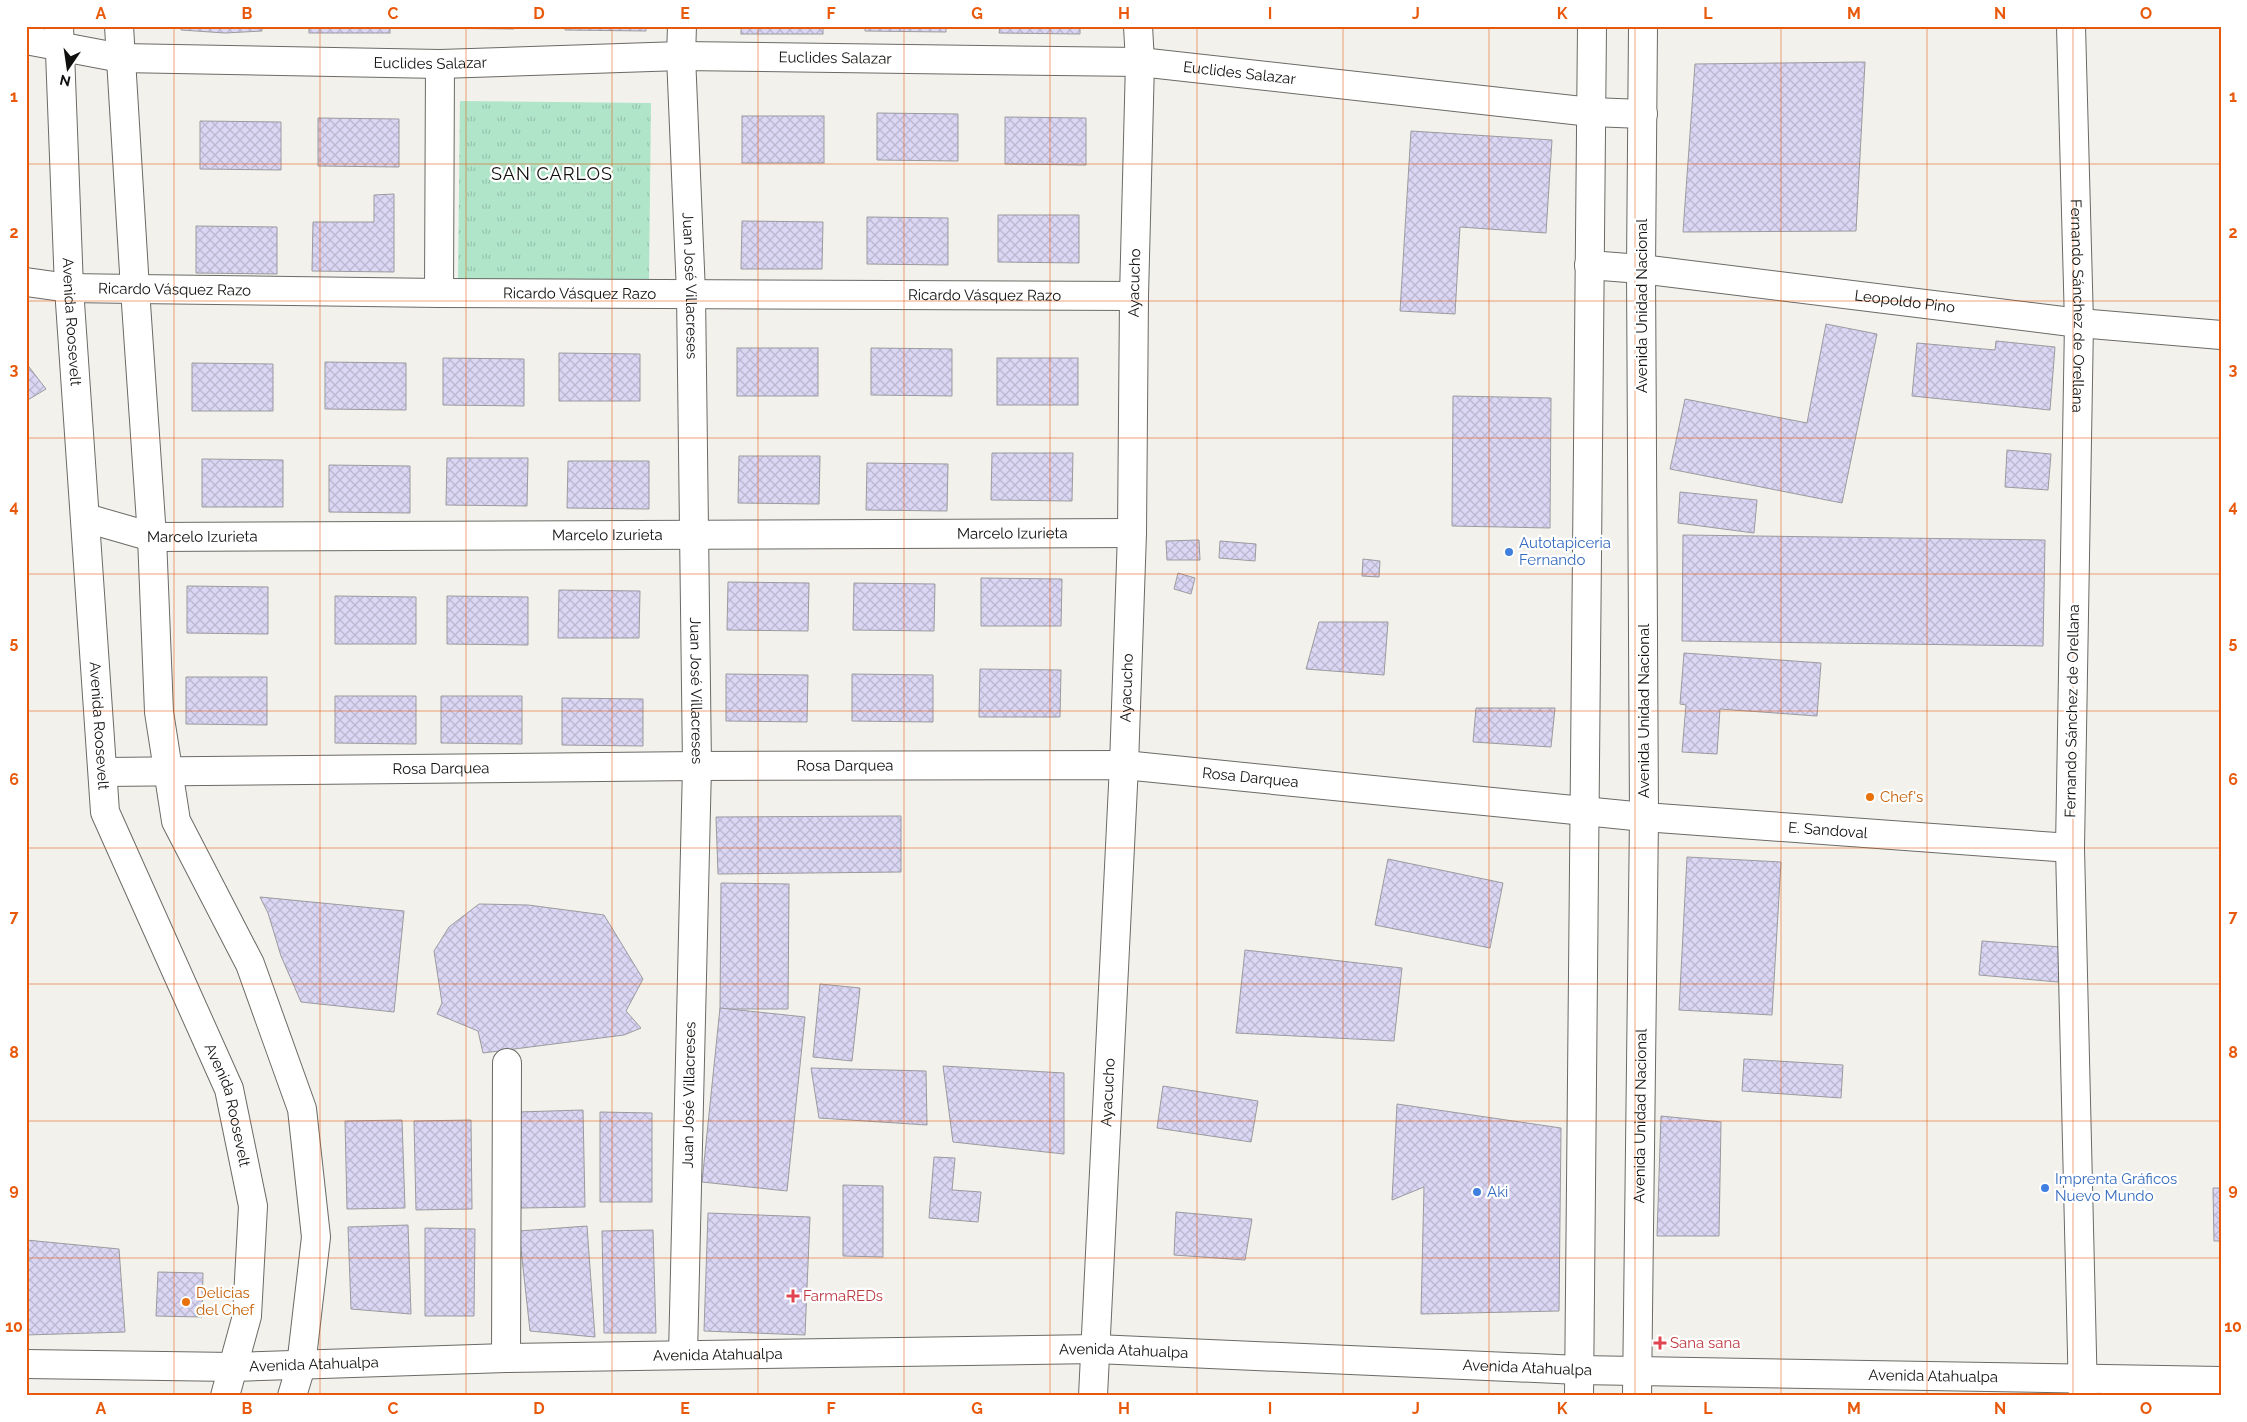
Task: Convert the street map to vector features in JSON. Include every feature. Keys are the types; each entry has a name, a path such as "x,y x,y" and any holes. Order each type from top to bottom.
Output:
{"street":[{"path":"119,26 134,289 152,537 159,712 176,821 250,964 302,1108 316,1237 300,1366 292,1396"},
{"name":"Juan José Villacreses","path":"682,26 681,56 690,293 697,766 683,1355"},
{"name":"Ayacucho","path":"1093,1396 1124,765 1132,533 1134,296 1140,62 1138,26"},
{"path":"1579,1383 1592,26"},
{"name":"Avenida Unidad Nacional","path":"1638,1384 1644,816 1640,269 1644,114 1643,26"},
{"name":"Fernando Sánchez de Orellana","path":"2071,26 2079,323 2070,848 2083,1387"},
{"name":"Euclides Salazar","path":"26,40 60,36 122,58 440,64 681,56 1140,62 1591,112 1644,114"},
{"name":"Avenida Roosevelt","path":"60,36 69,288 105,812 229,1089 253,1206 247,1316 225,1396"},
{"path":"439,293 440,64"},
{"name":"Leopoldo Pino","path":"1589,265 1640,269 2079,323 2221,335"},
{"name":"Ricardo Vásquez Razo","path":"26,282 69,288 439,293 1134,296"},
{"name":"Marcelo Izurieta","path":"86,518 152,537 1132,533"},
{"name":"Rosa Darquea","path":"103,772 697,766 1124,765 1585,810"},
{"name":"E. Sandoval","path":"1585,810 2070,848"},
{"path":"506,1358 507,1063"},
{"name":"Avenida Atahualpa","path":"26,1364 233,1367 506,1358 1096,1350 1579,1383 2083,1387 2221,1381"}],"green space":[{"path":"460,101 651,103 649,282 458,279"}],"building":[{"path":"181,26 262,26 262,31 225,33 181,30"},
{"path":"309,26 390,26 390,33 309,33"},
{"path":"433,26 514,26 514,29 433,28"},
{"path":"565,26 646,26 646,31 565,30"},
{"path":"741,26 823,26 823,34 741,34"},
{"path":"865,26 946,26 946,32 865,31"},
{"path":"1000,26 1080,26 1080,34 999,33"},
{"path":"1865,62 1856,231 1683,232 1695,64"},
{"path":"877,113 958,114 958,161 877,160"},
{"path":"742,116 824,116 824,163 742,163"},
{"path":"1005,117 1086,118 1086,165 1005,164"},
{"path":"318,118 399,119 399,167 318,166"},
{"path":"200,121 281,122 281,170 200,169"},
{"path":"1411,131 1552,140 1546,233 1460,227 1455,314 1400,311"},
{"path":"394,194 394,272 312,271 313,222 374,222 374,195"},
{"path":"998,215 1079,215 1079,263 998,262"},
{"path":"867,217 948,218 948,265 867,264"},
{"path":"742,221 823,222 822,269 741,269"},
{"path":"196,226 277,227 277,274 196,273"},
{"path":"1826,324 1877,334 1842,503 1670,469 1685,399 1807,423"},
{"path":"1996,341 2055,347 2050,410 1912,396 1917,343 1995,350"},
{"path":"737,348 818,348 818,396 737,396"},
{"path":"871,348 952,349 952,396 871,395"},
{"path":"559,353 640,354 640,401 559,401"},
{"path":"443,358 524,359 524,406 443,405"},
{"path":"997,358 1078,358 1078,405 997,405"},
{"path":"325,362 406,363 406,410 325,409"},
{"path":"26,363 46,389 26,401"},
{"path":"192,363 273,364 273,411 192,411"},
{"path":"1453,396 1551,398 1550,528 1452,526"},
{"path":"2007,450 2051,454 2048,490 2005,487"},
{"path":"992,453 1073,453 1072,501 991,500"},
{"path":"739,456 820,456 819,504 738,503"},
{"path":"447,458 528,458 527,506 446,505"},
{"path":"202,459 283,460 283,507 202,507"},
{"path":"568,461 649,461 649,509 567,508"},
{"path":"867,463 948,464 947,511 866,510"},
{"path":"329,465 410,466 410,513 329,512"},
{"path":"1680,492 1757,500 1754,533 1678,523"},
{"path":"1683,535 2045,540 2043,646 1682,641"},
{"path":"1199,540 1200,560 1167,560 1166,541"},
{"path":"1220,541 1256,544 1255,561 1219,558"},
{"path":"1363,559 1380,561 1379,577 1362,576"},
{"path":"1178,573 1195,578 1191,594 1174,589"},
{"path":"981,578 1062,579 1061,626 981,626"},
{"path":"728,582 809,583 808,631 727,630"},
{"path":"854,583 935,584 934,631 853,630"},
{"path":"187,586 268,587 268,634 187,633"},
{"path":"559,590 640,591 639,638 558,638"},
{"path":"335,596 416,597 416,644 335,644"},
{"path":"447,596 528,597 528,645 447,644"},
{"path":"1319,622 1388,622 1384,675 1306,669"},
{"path":"1684,653 1821,663 1817,716 1720,709 1717,754 1682,752 1686,705 1680,704"},
{"path":"980,669 1061,670 1060,717 979,717"},
{"path":"726,674 808,675 807,722 726,721"},
{"path":"852,674 933,675 933,722 852,721"},
{"path":"186,677 267,677 267,725 186,724"},
{"path":"335,696 416,696 416,744 335,743"},
{"path":"441,696 522,696 522,744 441,743"},
{"path":"562,698 643,699 643,746 562,745"},
{"path":"1476,708 1555,708 1551,747 1473,742"},
{"path":"901,816 901,872 718,874 716,817"},
{"path":"1687,857 1781,862 1772,1015 1679,1010"},
{"path":"1388,859 1503,883 1490,948 1375,925"},
{"path":"721,883 789,884 788,1009 720,1009"},
{"path":"260,897 404,911 394,1012 301,1002 281,956 268,913"},
{"path":"479,904 528,905 604,915 643,979 626,1011 641,1028 624,1035 483,1053 478,1031 437,1014 442,1003 434,951 449,927"},
{"path":"1982,941 2061,947 2058,982 1979,975"},
{"path":"1245,950 1402,968 1394,1041 1236,1033"},
{"path":"820,984 860,988 852,1061 813,1057"},
{"path":"720,1008 805,1017 787,1191 702,1182"},
{"path":"1744,1059 1843,1065 1841,1098 1742,1091"},
{"path":"943,1066 1064,1073 1064,1154 953,1142"},
{"path":"811,1068 926,1071 927,1125 819,1118"},
{"path":"1163,1086 1258,1101 1251,1142 1157,1128"},
{"path":"1397,1104 1561,1128 1559,1311 1421,1314 1424,1187 1392,1200"},
{"path":"583,1110 585,1207 521,1208 518,1112"},
{"path":"600,1112 652,1113 652,1202 600,1202"},
{"path":"1661,1116 1721,1122 1719,1236 1657,1236"},
{"path":"402,1120 405,1208 347,1209 345,1121"},
{"path":"471,1120 472,1209 416,1210 414,1121"},
{"path":"934,1157 955,1158 952,1190 981,1192 978,1222 929,1218"},
{"path":"843,1185 883,1186 883,1257 843,1256"},
{"path":"2213,1188 2221,1188 2221,1241 2214,1241"},
{"path":"1176,1212 1252,1219 1245,1260 1174,1255"},
{"path":"708,1213 810,1217 805,1335 704,1331"},
{"path":"408,1225 411,1314 351,1309 348,1227"},
{"path":"587,1226 595,1337 530,1331 519,1231"},
{"path":"425,1228 475,1229 474,1316 425,1316"},
{"path":"653,1230 656,1333 604,1333 602,1231"},
{"path":"26,1240 119,1249 125,1332 26,1335"},
{"path":"158,1272 203,1273 202,1317 156,1316"}],"place":[{"name":"Autotapiceria Fernando","path":"1509,552"},
{"name":"Chef's","path":"1870,797"},
{"name":"Imprenta Gráficos Nuevo Mundo","path":"2045,1188"},
{"name":"Aki","path":"1477,1192"},
{"name":"FarmaREDs","path":"793,1296"},
{"name":"Delicias del Chef","path":"186,1302"},
{"name":"Sana sana","path":"1660,1343"}],"district":[{"name":"SAN CARLOS","path":"552,173"}]}
